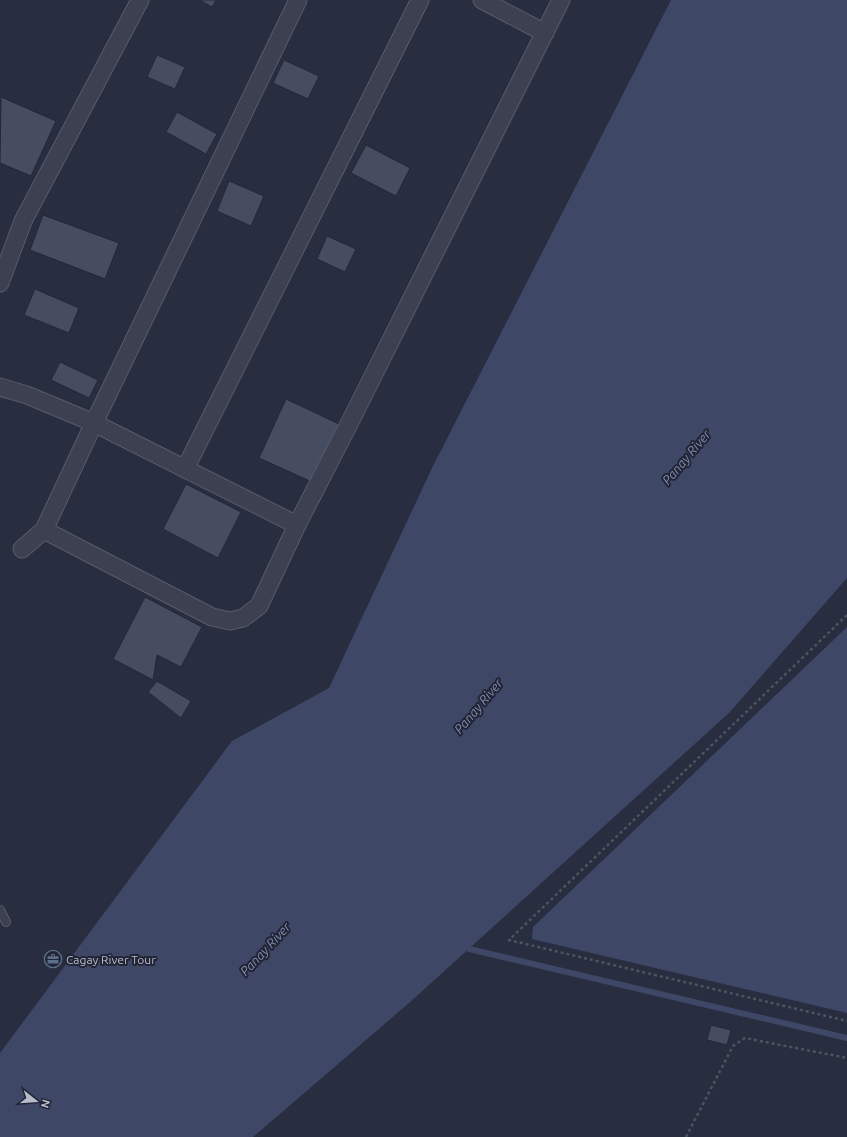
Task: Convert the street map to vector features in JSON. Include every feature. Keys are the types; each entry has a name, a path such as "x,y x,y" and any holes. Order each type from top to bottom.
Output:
{"street":[{"path":"0,283 23,221 140,0"},
{"path":"22,549 44,530 94,422 298,0"},
{"path":"186,469 420,0"},
{"path":"482,0 545,33"},
{"path":"44,530 212,617 230,621 243,618 259,606 296,525 351,420 561,0"},
{"path":"0,387 27,395 94,422 296,525"}],"lane":[{"path":"0,910 6,922"}],"path":[{"path":"847,615 509,940 847,1020"},
{"path":"686,1137 733,1046 745,1038 847,1058"}],"water":[{"name":"Panay River","path":"671,0 847,0 847,578 730,712 409,1003 253,1137 0,1137 0,1053 232,741 329,688 432,468"},
{"path":"847,627 847,1013 532,939 533,927"}],"building":[{"path":"199,0 216,0 212,7"},
{"path":"157,55 185,67 175,89 147,77"},
{"path":"284,60 319,76 308,99 273,83"},
{"path":"1,97 56,121 31,176 0,163"},
{"path":"177,112 217,134 206,154 166,132"},
{"path":"366,145 410,168 396,196 351,173"},
{"path":"229,181 264,196 251,226 217,211"},
{"path":"43,215 119,243 105,279 30,250"},
{"path":"327,236 356,249 345,272 317,259"},
{"path":"35,289 79,308 69,333 24,315"},
{"path":"60,362 98,380 89,398 51,380"},
{"path":"286,399 339,424 312,482 259,458"},
{"path":"186,484 241,512 218,558 163,529"},
{"path":"145,597 202,627 181,667 157,655 153,680 113,659"},
{"path":"157,681 191,701 181,718 148,692"},
{"path":"711,1025 731,1030 727,1045 707,1040"}],"waterway":[{"path":"469,949 847,1038"}],"place":[{"name":"Cagay River Tour","path":"53,959"}]}
